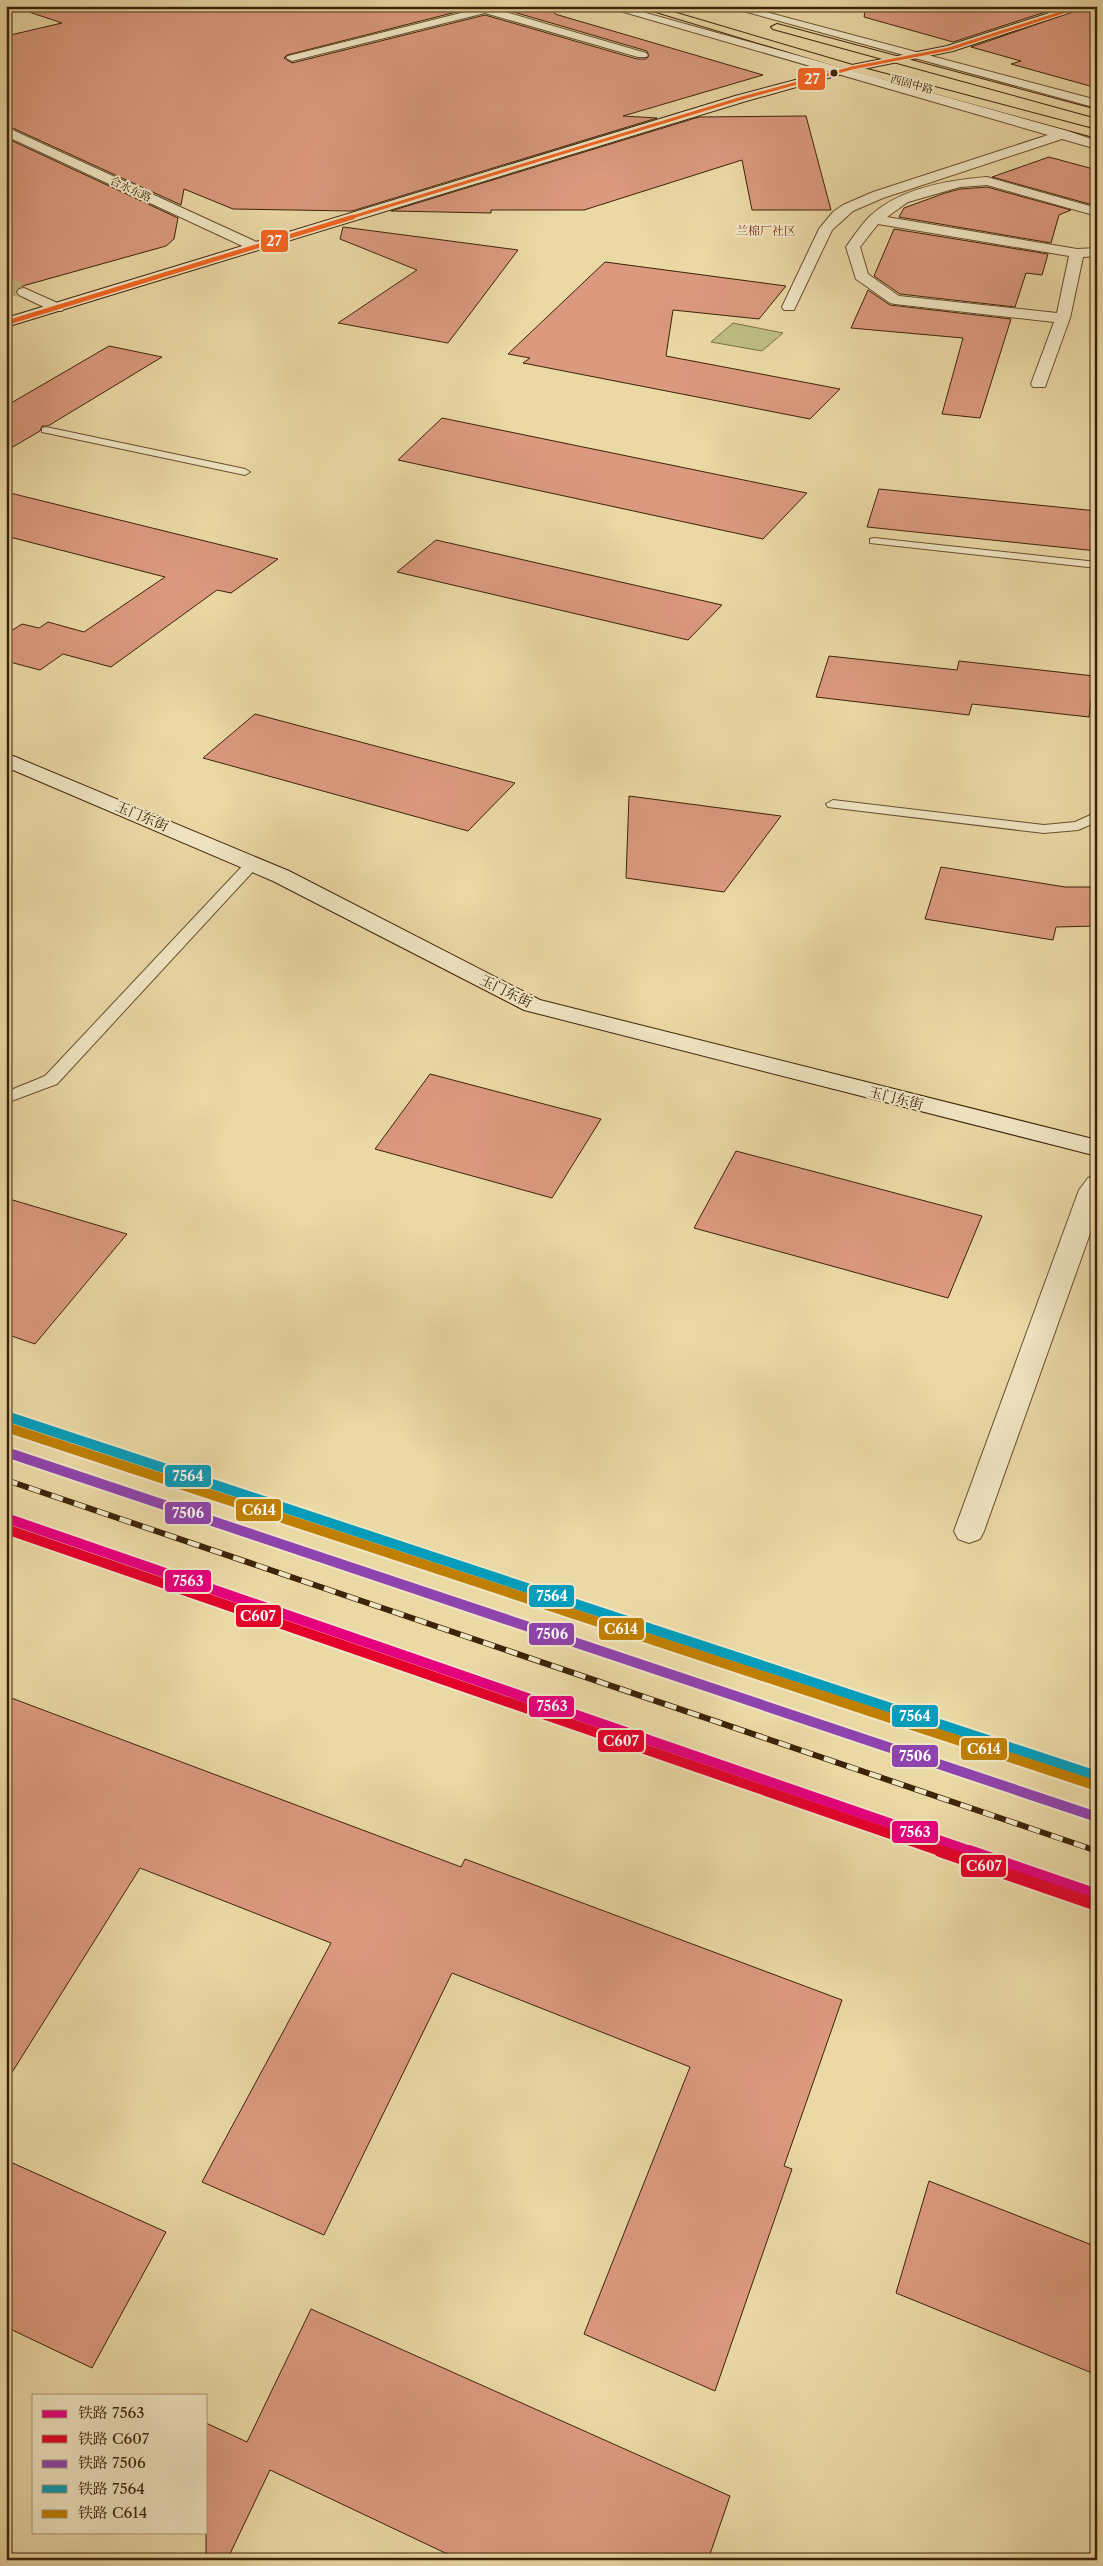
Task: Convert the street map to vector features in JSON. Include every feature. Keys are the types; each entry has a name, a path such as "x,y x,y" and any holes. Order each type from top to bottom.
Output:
{"main road":[{"name":"西固中路","path":"640,6 852,68 1097,134"},
{"name":"西固中路","path":"726,9 898,60 1097,114"}],"street":[{"path":"608,6 1097,145"},
{"path":"6,323 738,99 852,68 949,49 1083,6"},
{"path":"292,58 478,7 642,55"},
{"path":"726,9 919,55 1097,104"},
{"path":"789,307 826,229 838,215 848,208 878,195 1079,129"},
{"name":"合水东路","path":"6,131 256,246"},
{"path":"1063,318 895,300 860,276 853,247 875,219 903,199 959,183 987,181 1097,212"},
{"path":"875,219 1077,253 1097,252"},
{"path":"1039,384 1063,318 1077,253"},
{"path":"24,292 57,308"},
{"name":"玉门东街","path":"6,760 254,863 532,1005 1097,1148"},
{"path":"969,1531 1092,1190 1097,1184"}],"lane":[{"path":"46,430 245,472"},
{"path":"874,541 1097,565"},
{"path":"833,804 1044,829 1078,826 1097,816"},
{"path":"6,1098 51,1080 254,863"}],"green space":[{"path":"733,323 783,333 762,351 711,342"}],"building":[{"path":"29,6 465,6 468,9 287,55 284,58 292,63 485,15 637,59 646,59 649,56 647,51 493,6 554,6 555,14 763,75 623,116 657,118 352,211 233,209 184,189 181,205 6,125 6,36 62,23 29,12"},
{"path":"866,6 1064,6 953,42 864,17"},
{"path":"1090,6 1097,6 1097,88 1011,64 1021,61 971,47"},
{"path":"806,116 831,210 752,210 742,160 584,210 491,210 491,213 391,211 699,117"},
{"path":"6,138 178,218 174,239 166,246 19,287 6,293"},
{"path":"1049,157 1097,170 1097,201 1089,204 992,177"},
{"path":"987,187 1071,210 1059,215 1051,243 899,217 904,208 945,193 960,189"},
{"path":"343,227 518,250 448,343 338,323 417,270 340,239"},
{"path":"894,229 1048,254 1042,275 1026,273 1015,307 900,294 874,276"},
{"path":"605,262 786,286 759,319 673,310 666,356 840,389 810,419 523,363 530,358 508,354"},
{"path":"868,290 890,305 1011,319 980,418 942,414 963,338 851,328"},
{"path":"109,346 162,357 48,426 42,426 40,431 6,451 6,406"},
{"path":"442,418 807,493 763,539 398,460"},
{"path":"879,489 1097,511 1097,551 867,527"},
{"path":"6,492 278,559 231,593 217,590 111,667 63,654 40,670 6,661 6,634 22,624 39,628 48,622 84,632 165,577 6,536"},
{"path":"436,540 722,605 688,640 397,572"},
{"path":"829,656 957,670 959,661 1094,676 1089,717 972,704 969,715 816,697"},
{"path":"255,714 515,783 468,831 203,758"},
{"path":"629,796 781,816 724,892 626,878"},
{"path":"941,867 1065,887 1097,887 1097,926 1056,927 1053,940 925,919"},
{"path":"430,1074 601,1119 552,1198 375,1149"},
{"path":"736,1151 982,1216 948,1298 694,1228"},
{"path":"6,1198 127,1234 35,1344 6,1334"},
{"path":"6,1696 461,1867 465,1859 842,2000 784,2166 792,2169 715,2391 584,2334 690,2067 452,1973 324,2235 202,2182 331,1943 140,1868 6,2082"},
{"path":"6,2160 166,2232 92,2368 6,2327"},
{"path":"929,2181 1097,2247 1097,2375 896,2293"},
{"path":"311,2309 730,2496 708,2560 460,2560 270,2470 227,2560 206,2560 206,2534 208,2534 208,2424 247,2442"}],"tunnel":[{"path":"6,284 24,292"}],"railway":[{"path":"6,1480 1097,1851"}],"rail line":[{"name":"7564","path":"6,1416 1097,1776"},
{"name":"C614","path":"6,1427 1094,1785"},
{"name":"7506","path":"6,1452 1097,1817"},
{"name":"7563","path":"6,1518 1097,1895"},
{"name":"C607","path":"6,1529 1094,1904"}],"transit line":[{"name":"27","path":"6,323 739,99 852,68 949,49 1082,6"}],"district":[{"name":"兰棉厂社区","path":"766,230"}]}
